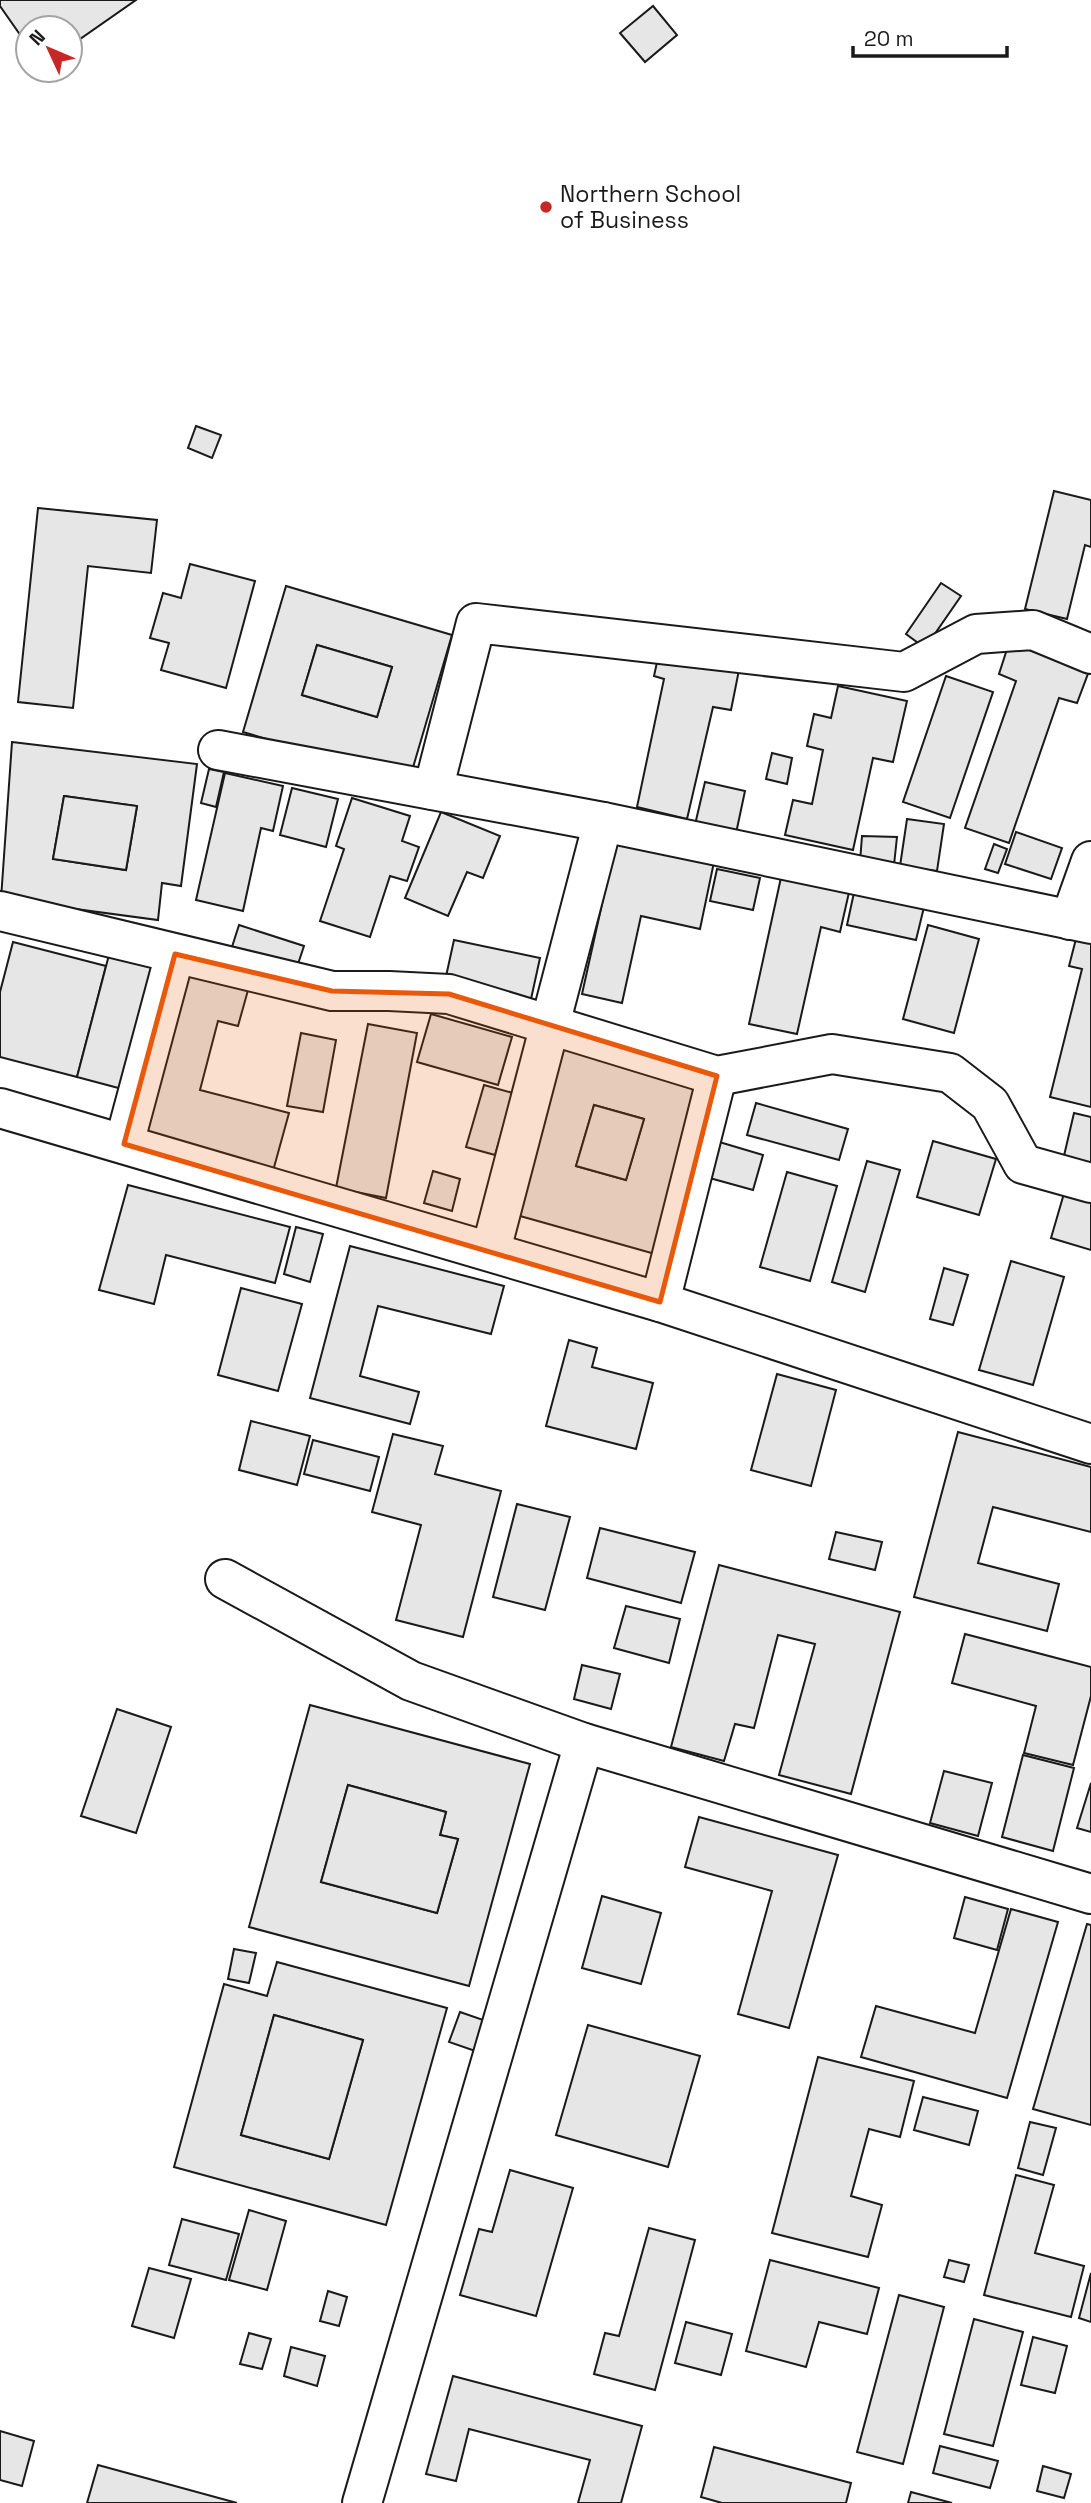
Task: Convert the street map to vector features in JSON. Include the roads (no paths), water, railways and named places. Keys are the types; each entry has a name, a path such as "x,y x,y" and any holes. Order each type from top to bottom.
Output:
{"street":[{"path":"433,790 476,623 904,671 976,634 1033,630 1091,654"},
{"path":"218,750 603,822 1080,922 1091,861"},
{"path":"491,1251 548,1024 603,822"},
{"path":"0,911 332,991 388,990 449,994 717,1076 832,1054 950,1073 990,1104 1023,1164 1091,1183"},
{"path":"124,1144 175,954"},
{"path":"660,1302 717,1076"},
{"path":"0,1108 660,1302 1091,1444"},
{"path":"225,1579 411,1681 584,1743 1091,1894"},
{"path":"362,2503 584,1743"}],"place":[{"name":"Northern School of Business","path":"546,207"}]}
